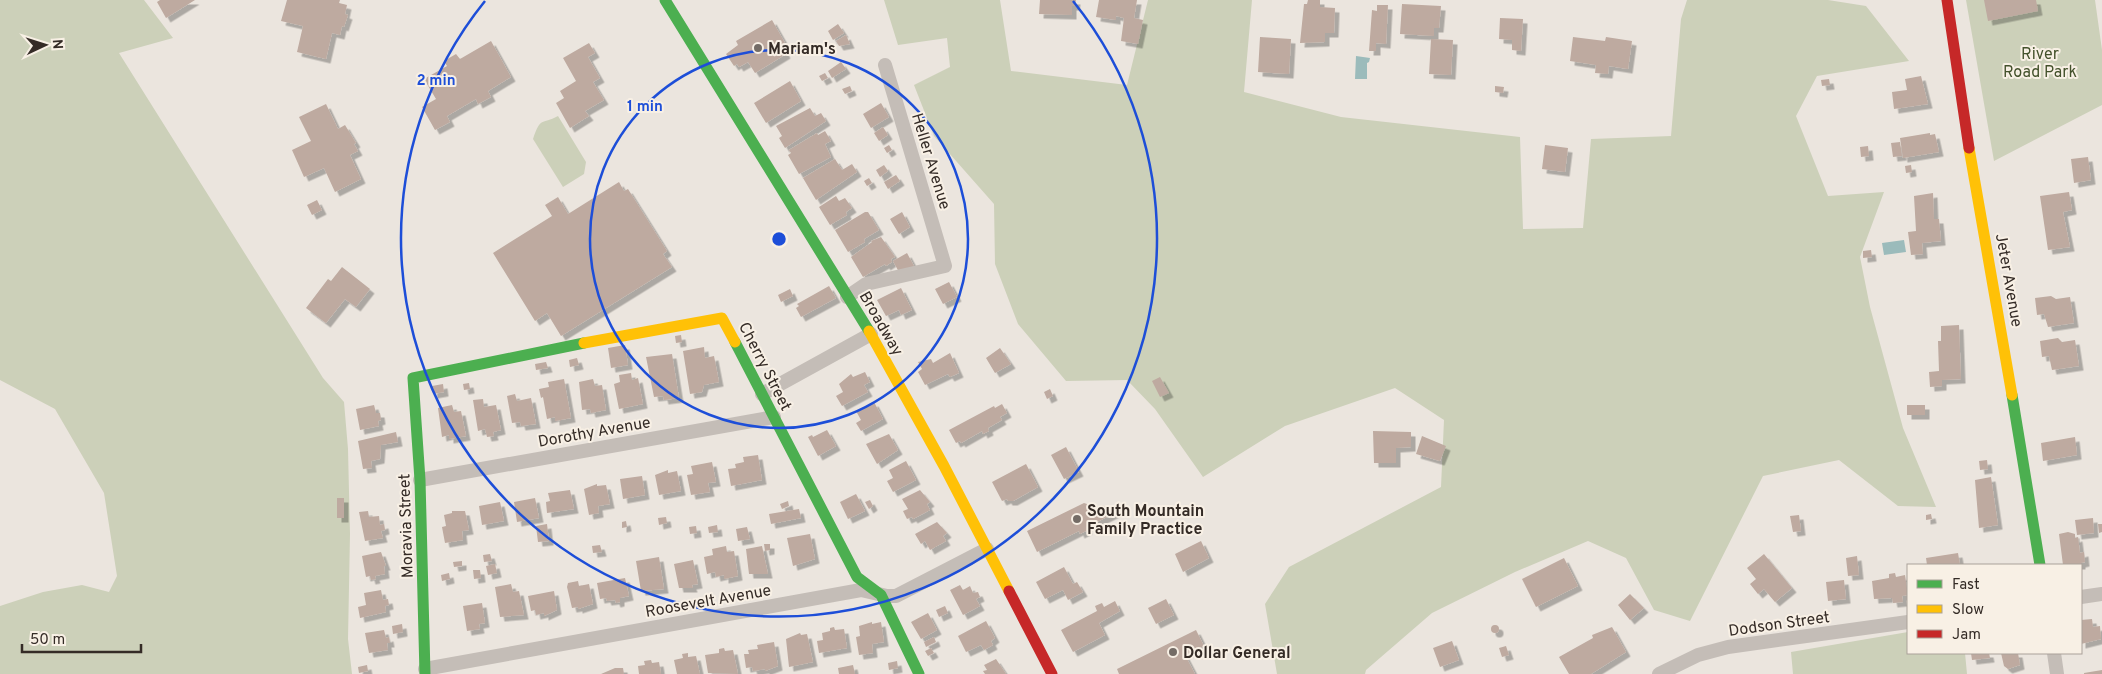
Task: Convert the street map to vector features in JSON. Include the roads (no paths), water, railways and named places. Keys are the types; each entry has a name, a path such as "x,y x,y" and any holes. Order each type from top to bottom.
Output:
{"street":[{"name":"Broadway","path":"665,0 871,334 1052,674"},
{"name":"Jeter Avenue","path":"1947,0 1971,164 1990,260 2040,564"},
{"name":"Heller Avenue","path":"848,297 866,284 945,266 885,65"},
{"name":"Cherry Street","path":"413,378 547,350 722,318 857,577 862,583 877,589 882,595"},
{"path":"762,394 871,334"},
{"name":"Moravia Street","path":"413,378 420,480 425,671"},
{"name":"Dorothy Avenue","path":"420,480 774,417"},
{"name":"Roosevelt Avenue","path":"425,671 861,590 896,596 987,549"},
{"path":"2082,597 2102,594"},
{"path":"882,595 919,674"},
{"name":"Dodson Street","path":"1659,674 1698,655 1728,647 1907,622"},
{"path":"2054,654 2057,674"}],"water":[{"path":"1356,56 1370,58 1367,63 1367,79 1355,79"},
{"path":"1904,240 1906,252 1884,255 1882,243"}],"place":[{"name":"Mariam's","path":"758,48"},
{"name":"South Mountain Family Practice","path":"1077,519"},
{"name":"Dollar General","path":"1173,652"}],"park label":[{"name":"River Road Park","path":"2040,62"}]}
